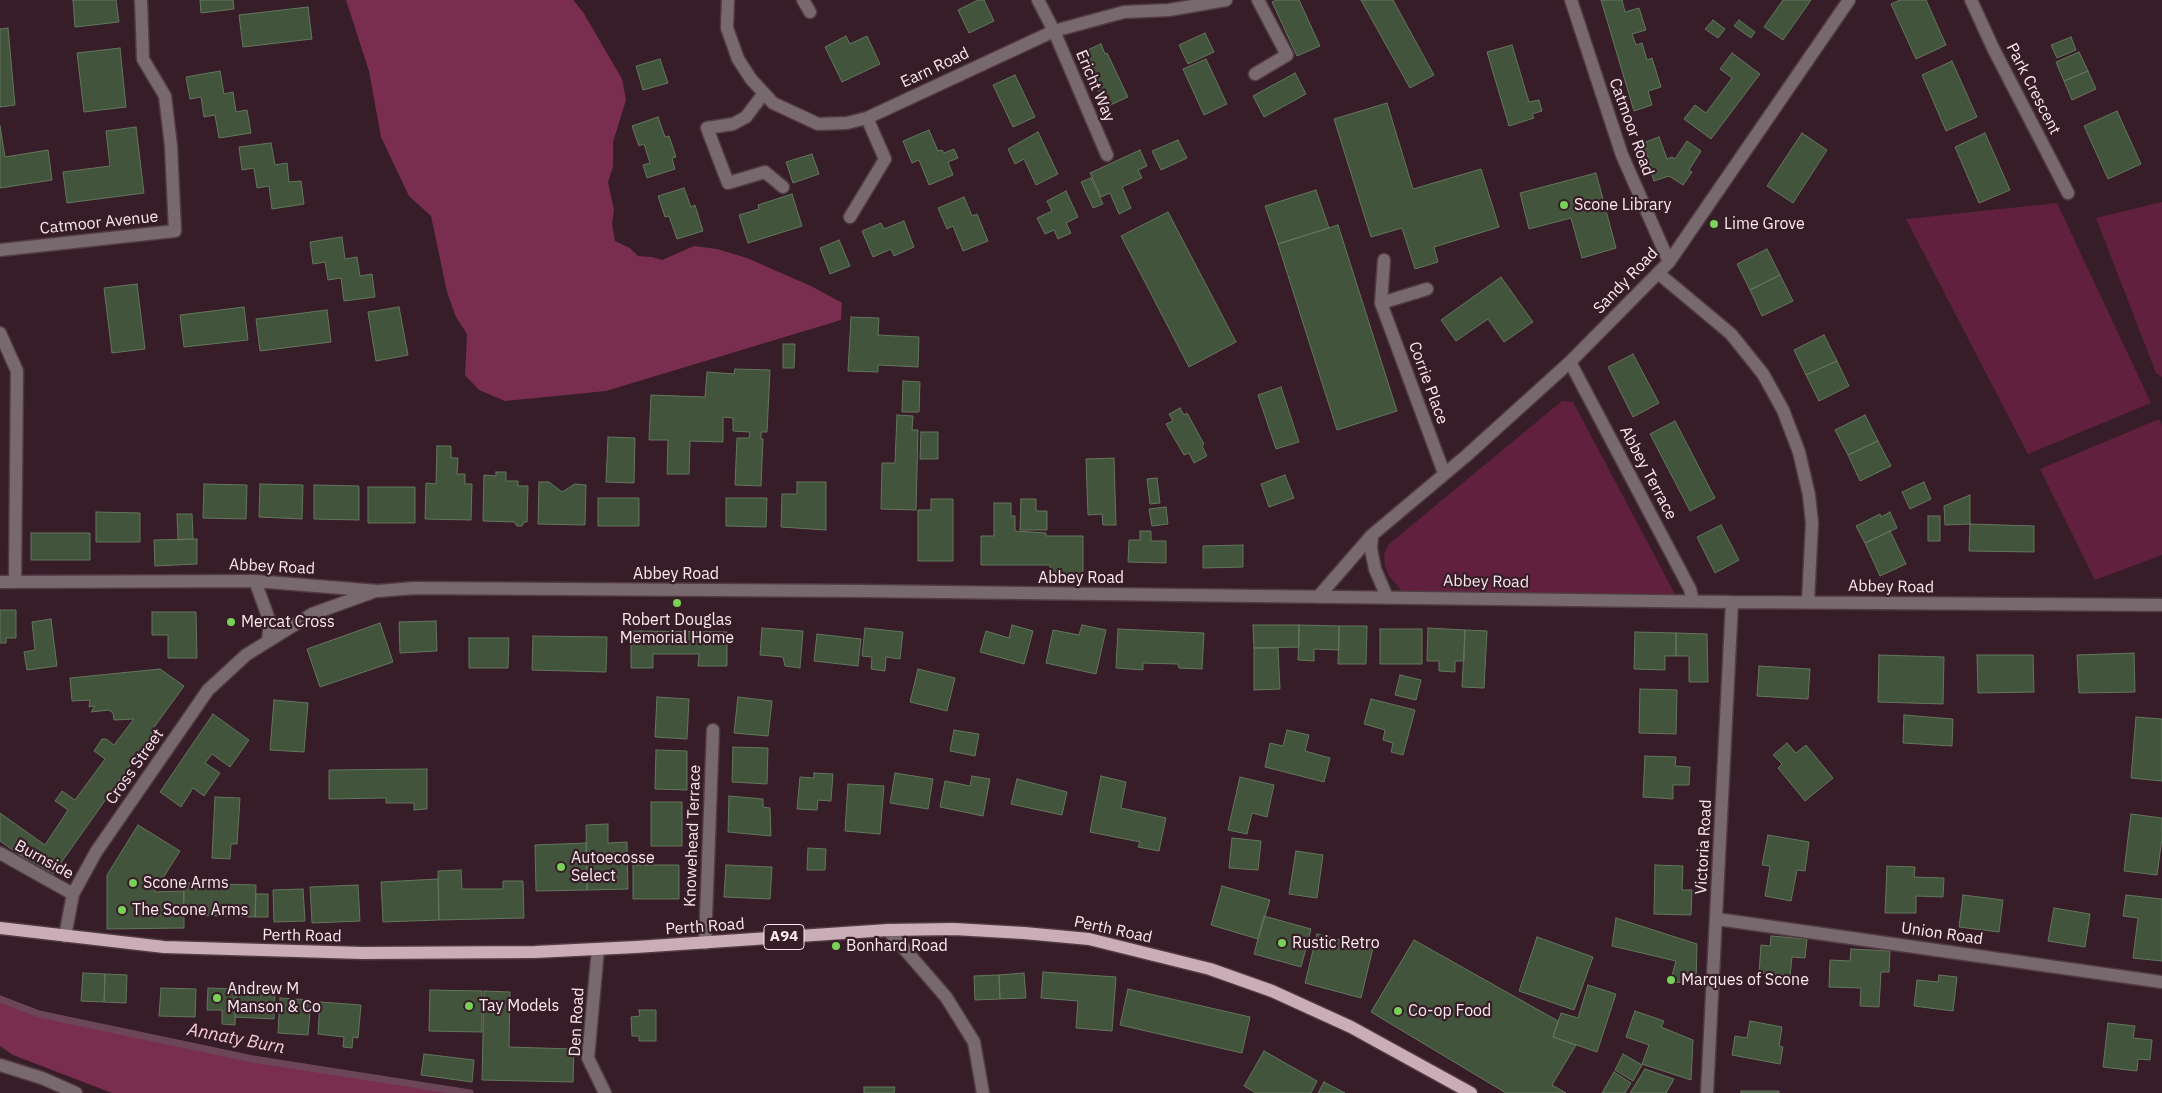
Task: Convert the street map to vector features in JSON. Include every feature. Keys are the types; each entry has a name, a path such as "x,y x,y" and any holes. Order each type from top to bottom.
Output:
{"main road":[{"name":"Perth Road","path":"0,928 148,946 267,952 485,953 705,943 888,930 954,929 1024,932 1089,940 1210,969 1272,991 1350,1027 1471,1093"}],"street":[{"name":"Catmoor Avenue","path":"0,250 175,231 171,146 165,96 143,59 141,0"},
{"name":"Earn Road","path":"728,0 727,28 731,43 751,80 773,103 818,124 847,123 867,118 1054,31 1124,12 1169,10 1203,2 1226,0"},
{"name":"Ericht Way","path":"1038,0 1054,31 1107,155"},
{"path":"1255,74 1287,55 1258,0"},
{"name":"Catmoor Road","path":"1571,0 1622,156 1669,262"},
{"name":"Sandy Road","path":"1318,597 1372,535 1570,362 1669,262 1849,0"},
{"name":"Park Crescent","path":"1971,0 1993,48 2068,193"},
{"path":"764,93 746,117 734,124 707,128 728,183 765,172 783,186"},
{"path":"850,217 885,159 867,118"},
{"name":"Corrie Place","path":"1384,260 1381,304 1444,473"},
{"path":"1658,273 1731,334 1758,368 1783,410 1799,452 1809,495 1812,523 1808,602"},
{"path":"1381,304 1427,289"},
{"path":"0,333 17,371 15,582"},
{"name":"Abbey Terrace","path":"1570,362 1690,588 1694,601"},
{"path":"1372,535 1371,549 1375,569 1386,597"},
{"path":"254,581 270,622 268,641"},
{"name":"Abbey Road","path":"0,582 254,581 378,591 414,588 2162,605"},
{"name":"Cross Street","path":"65,936 73,894 96,852 208,690 246,655 312,614 378,591"},
{"name":"Victoria Road","path":"1707,1093 1732,602"},
{"name":"Knowehead Terrace","path":"705,943 713,730"},
{"name":"Burnside","path":"0,853 73,894"},
{"name":"Union Road","path":"1717,919 2162,982"},
{"path":"888,930 946,997 974,1042 983,1093"},
{"name":"Den Road","path":"598,949 588,1058 606,1093"},
{"path":"0,1065 42,1078 76,1093"}],"shaded area":[{"path":"346,0 573,0 583,12 622,79 626,100 613,142 613,167 608,182 614,210 612,223 615,241 630,248 638,256 662,260 694,246 717,249 747,258 813,287 842,303 841,320 606,391 505,401 479,390 465,375 467,334 456,317 447,292 431,216 409,196 381,137 369,71"},
{"path":"2162,202 2162,377 2156,373 2096,218"},
{"path":"2057,203 2151,403 2028,454 1906,219"},
{"path":"1562,401 1573,402 1675,594 1669,600 1403,592 1389,576 1385,566 1384,554 1389,544"},
{"path":"2159,419 2162,425 2162,555 2095,580 2040,469"},
{"path":"0,999 39,1014 253,1059 470,1093 112,1093 13,1055 0,1046"}],"building":[{"path":"73,0 116,0 119,22 75,27"},
{"path":"200,0 233,0 234,9 201,13"},
{"path":"978,0 984,0 994,21 969,33 958,10"},
{"path":"1276,0 1299,0 1320,46 1297,56 1272,2"},
{"path":"1361,0 1393,0 1434,75 1410,88"},
{"path":"1601,0 1622,0 1625,12 1639,8 1646,30 1632,34 1636,45 1642,43 1647,60 1652,58 1661,87 1648,91 1652,105 1634,111"},
{"path":"1783,0 1811,0 1783,40 1764,27"},
{"path":"1900,0 1926,0 1946,45 1916,59 1891,4"},
{"path":"308,7 312,39 243,47 239,15"},
{"path":"1713,20 1725,29 1718,38 1705,29"},
{"path":"1739,20 1755,32 1751,38 1734,26"},
{"path":"8,28 15,105 0,107 0,29"},
{"path":"1205,33 1214,52 1188,64 1179,45"},
{"path":"846,36 850,44 867,36 880,64 842,82 825,47"},
{"path":"2071,37 2076,50 2057,58 2051,45"},
{"path":"1101,44 1128,97 1106,107 1083,52"},
{"path":"1512,45 1529,102 1539,100 1542,111 1532,114 1534,118 1509,126 1487,52"},
{"path":"120,48 126,107 84,112 77,53"},
{"path":"2079,52 2088,71 2064,81 2056,62"},
{"path":"1732,53 1760,74 1711,139 1684,119 1695,105 1706,113 1732,78 1720,69"},
{"path":"660,59 668,83 643,90 636,66"},
{"path":"1206,59 1227,104 1204,115 1183,69"},
{"path":"1952,61 1977,117 1946,131 1922,75"},
{"path":"220,71 224,94 233,92 236,112 247,110 251,133 219,138 215,115 204,117 201,97 190,99 186,77"},
{"path":"2088,71 2096,89 2072,100 2064,81"},
{"path":"1295,73 1306,94 1264,117 1253,96"},
{"path":"1015,75 1035,117 1013,127 993,85"},
{"path":"1387,103 1413,189 1481,169 1499,227 1434,247 1438,262 1415,269 1402,228 1371,237 1334,119"},
{"path":"2117,111 2141,164 2108,179 2084,126"},
{"path":"658,117 665,137 669,136 676,157 672,158 675,169 647,178 643,165 650,163 644,144 639,146 632,126"},
{"path":"0,126 5,157 48,150 52,180 0,188"},
{"path":"136,127 144,193 67,203 63,172 110,166 106,131"},
{"path":"929,130 938,151 942,150 944,153 954,149 958,158 948,162 953,175 929,185 919,160 912,163 903,141"},
{"path":"1038,132 1058,174 1036,185 1024,159 1015,164 1008,149"},
{"path":"1802,133 1827,150 1793,203 1767,186"},
{"path":"1985,133 2010,190 1979,203 1955,147"},
{"path":"1659,137 1667,159 1672,157 1675,159 1687,141 1701,151 1689,170 1692,172 1683,185 1669,176 1654,181 1643,143"},
{"path":"1178,140 1187,158 1161,170 1152,151"},
{"path":"271,143 275,165 287,163 289,182 301,181 304,204 272,209 269,186 257,188 254,168 242,170 239,147"},
{"path":"1140,150 1147,166 1138,170 1142,178 1122,187 1131,208 1119,214 1110,193 1101,197 1090,173"},
{"path":"812,154 819,174 793,183 786,162"},
{"name":"Scone Library","path":"1596,173 1616,248 1582,258 1571,218 1529,229 1520,193"},
{"path":"1091,178 1103,204 1093,208 1081,182"},
{"path":"684,188 691,207 695,205 703,231 677,239 669,216 665,217 658,196"},
{"path":"1316,190 1329,228 1278,244 1265,206"},
{"path":"1066,191 1078,217 1066,223 1071,233 1058,239 1054,230 1045,234 1037,218 1052,211 1047,201"},
{"path":"792,194 802,226 748,243 739,215 759,209 758,205"},
{"path":"964,197 972,216 977,214 988,241 963,251 953,226 947,229 938,208"},
{"path":"1168,212 1236,342 1189,367 1121,236"},
{"path":"904,221 914,247 894,256 891,249 873,257 862,231 881,223 884,229"},
{"path":"1338,225 1397,411 1337,430 1278,244"},
{"path":"342,237 345,259 357,257 360,276 372,274 375,297 344,301 341,278 328,280 325,262 313,264 310,242"},
{"path":"839,240 850,266 830,274 820,248"},
{"path":"1767,249 1780,275 1750,290 1737,264"},
{"path":"1780,275 1793,301 1762,316 1750,290"},
{"path":"1501,277 1533,322 1504,342 1488,319 1456,341 1441,320"},
{"path":"137,284 145,349 112,353 104,288"},
{"path":"244,307 248,340 184,347 180,315"},
{"path":"399,307 408,355 376,361 368,312"},
{"path":"327,310 331,342 260,351 256,319"},
{"path":"851,317 879,318 878,335 919,337 918,367 878,365 878,372 848,371"},
{"path":"1824,335 1837,361 1806,375 1794,350"},
{"path":"783,344 795,344 794,368 783,368"},
{"path":"1633,354 1659,403 1633,417 1608,367"},
{"path":"1837,361 1849,386 1819,401 1806,375"},
{"path":"735,369 770,370 767,432 761,432 761,439 763,439 761,486 735,485 737,438 749,438 750,432 733,431 733,418 723,417 723,442 690,441 689,474 667,474 668,440 649,440 651,395 705,397 707,372 734,374"},
{"path":"903,381 920,382 919,412 902,412"},
{"path":"1281,387 1299,442 1276,449 1258,395"},
{"path":"1180,408 1184,415 1187,413 1204,444 1202,446 1207,456 1194,463 1189,453 1184,455 1166,424 1173,421 1169,414"},
{"path":"897,415 913,416 912,430 918,430 916,510 881,509 882,463 895,463"},
{"path":"1865,415 1878,441 1848,455 1835,430"},
{"path":"1675,421 1715,498 1690,511 1650,434"},
{"path":"921,432 938,432 938,459 920,459"},
{"path":"608,437 635,438 634,483 606,482"},
{"path":"1878,441 1891,466 1860,481 1848,455"},
{"path":"437,446 451,446 451,458 458,458 457,474 465,474 465,484 472,484 471,520 425,519 426,483 436,484"},
{"path":"1114,458 1116,525 1103,525 1102,514 1088,515 1086,459"},
{"path":"496,472 506,472 506,481 518,481 518,486 528,486 527,522 524,522 522,526 517,526 514,522 483,521 484,475 496,476"},
{"path":"1285,475 1294,498 1269,507 1261,484"},
{"path":"1157,478 1160,503 1150,504 1147,479"},
{"path":"539,482 549,482 562,492 575,484 586,485 585,525 538,524"},
{"path":"797,482 826,482 826,530 781,527 782,494 797,494"},
{"path":"1924,482 1931,499 1910,509 1902,492"},
{"path":"204,484 247,485 246,519 203,518"},
{"path":"260,484 303,485 302,519 259,517"},
{"path":"314,485 359,486 359,520 314,519"},
{"path":"368,487 415,487 415,523 368,523"},
{"path":"1970,495 1970,524 1945,525 1944,506"},
{"path":"598,498 639,498 639,526 598,526"},
{"path":"726,498 767,498 766,527 726,526"},
{"path":"931,499 953,499 953,561 918,561 918,510 931,510"},
{"path":"1021,499 1036,499 1036,511 1047,511 1047,530 1020,530"},
{"path":"994,503 1011,503 1011,516 1015,516 1015,531 1046,533 1046,536 1083,536 1083,579 1050,579 1050,565 981,565 981,536 994,536"},
{"path":"1166,507 1168,524 1152,526 1149,509"},
{"path":"96,512 140,513 140,542 96,542"},
{"path":"1890,512 1897,528 1865,543 1856,526 1880,514 1881,517"},
{"path":"177,514 192,514 193,539 178,540"},
{"path":"1928,516 1940,516 1940,541 1928,541"},
{"path":"1970,524 2034,526 2034,552 1969,551"},
{"path":"1721,525 1739,560 1715,573 1697,537"},
{"path":"1140,531 1151,531 1151,541 1166,541 1166,563 1128,562 1129,540 1140,540"},
{"path":"1890,531 1906,564 1880,576 1865,543"},
{"path":"31,533 90,533 90,560 31,560"},
{"path":"197,539 197,564 155,566 154,540"},
{"path":"1243,545 1243,567 1203,568 1203,546"},
{"path":"0,610 16,610 16,638 6,638 6,643 0,643"},
{"path":"152,612 196,612 197,658 168,658 168,635 152,635"},
{"path":"51,619 57,666 27,670 24,652 35,650 32,622"},
{"path":"436,621 437,651 400,653 399,622"},
{"path":"380,623 393,662 320,687 307,649"},
{"path":"1012,625 1033,631 1024,664 980,652 986,631 1009,638"},
{"path":"1082,625 1106,630 1096,674 1046,663 1053,630 1079,635"},
{"path":"1253,625 1299,625 1299,647 1254,648"},
{"path":"1299,625 1339,626 1339,650 1314,649 1314,661 1298,660"},
{"path":"1339,626 1367,626 1366,664 1338,664"},
{"path":"762,628 803,631 800,668 785,666 783,657 760,655"},
{"path":"865,628 903,632 900,659 886,657 885,671 871,669 872,657 862,656"},
{"path":"1428,628 1465,630 1464,661 1455,661 1455,672 1439,671 1439,661 1427,661"},
{"path":"1118,629 1204,633 1202,669 1179,668 1178,664 1143,663 1143,670 1116,668"},
{"path":"1380,629 1422,629 1422,664 1380,664"},
{"path":"1465,630 1487,631 1484,688 1462,687"},
{"path":"631,631 727,632 727,666 698,666 699,654 653,654 653,668 631,668"},
{"path":"1635,632 1676,633 1676,656 1665,656 1665,670 1634,669"},
{"path":"1676,633 1707,634 1708,682 1689,682 1689,656 1676,656"},
{"path":"817,634 861,639 858,666 814,661"},
{"path":"533,636 607,637 606,672 532,670"},
{"path":"469,638 509,638 508,668 469,668"},
{"path":"1254,648 1278,648 1280,689 1254,690"},
{"path":"2134,653 2135,692 2079,693 2077,655"},
{"path":"1879,655 1944,657 1943,704 1878,702"},
{"path":"1977,655 2033,655 2034,692 1978,693"},
{"path":"1759,666 1810,669 1808,699 1757,696"},
{"path":"160,669 184,686 51,877 0,841 0,813 45,845 68,810 55,801 62,791 75,800 105,759 94,751 102,739 106,739 114,745 134,719 114,720 113,713 109,710 91,712 95,706 89,707 90,700 72,701 70,678"},
{"path":"918,669 955,678 947,711 910,702"},
{"path":"1400,675 1421,680 1416,700 1395,695"},
{"path":"1640,689 1677,690 1676,734 1639,733"},
{"path":"657,697 689,699 687,739 655,737"},
{"path":"738,697 772,701 768,736 734,733"},
{"path":"1371,699 1415,710 1403,755 1391,752 1393,743 1383,740 1385,730 1364,724"},
{"path":"274,700 308,703 304,752 270,750"},
{"path":"213,714 249,740 230,767 212,754 205,763 220,773 204,796 193,788 181,807 160,792"},
{"path":"1904,715 1953,719 1952,746 1903,743"},
{"path":"2136,717 2162,719 2162,781 2131,778"},
{"path":"954,730 979,734 975,756 950,751"},
{"path":"1287,730 1309,735 1305,751 1330,758 1324,782 1265,767 1270,743 1283,746"},
{"path":"1787,743 1796,753 1806,745 1833,778 1805,801 1778,768 1782,764 1773,755"},
{"path":"733,747 768,748 767,784 732,782"},
{"path":"656,750 687,751 687,790 655,789"},
{"path":"1645,756 1676,757 1675,766 1690,767 1689,785 1673,785 1673,799 1643,797"},
{"path":"427,769 427,809 414,810 414,803 386,803 386,798 329,799 329,770"},
{"path":"814,773 833,774 831,801 818,800 817,810 797,809 800,777 814,778"},
{"path":"895,773 933,779 928,809 890,803"},
{"path":"972,776 990,779 983,816 940,807 945,781 970,786"},
{"path":"1101,776 1126,782 1121,808 1166,818 1159,851 1138,847 1140,842 1090,832"},
{"path":"1240,777 1274,785 1267,817 1252,813 1247,834 1228,830"},
{"path":"1017,779 1067,792 1062,815 1011,804"},
{"path":"848,784 884,786 880,834 845,831"},
{"path":"729,796 763,799 763,807 770,808 771,836 728,832"},
{"path":"215,797 240,798 237,844 231,844 230,859 212,858"},
{"path":"651,802 682,802 682,846 651,846"},
{"path":"2131,814 2162,818 2162,838 2157,875 2124,871"},
{"path":"608,824 608,843 627,842 628,889 587,890 586,825"},
{"name":"Scone Arms","path":"138,825 180,851 154,892 184,891 184,928 107,929 107,875"},
{"path":"1768,835 1809,842 1805,871 1797,870 1791,901 1765,896 1770,866 1762,865"},
{"path":"1232,838 1261,841 1258,870 1229,868"},
{"name":"Autoecosse Select","path":"586,843 587,890 536,891 535,845"},
{"path":"808,848 826,849 825,870 807,870"},
{"path":"1296,851 1323,855 1317,898 1289,894"},
{"path":"633,865 679,865 679,899 633,899"},
{"path":"726,865 772,867 770,899 724,897"},
{"path":"1655,865 1683,866 1682,890 1692,890 1691,915 1654,914"},
{"path":"1887,866 1915,867 1914,877 1944,878 1943,897 1916,896 1916,913 1885,913"},
{"path":"461,870 462,889 503,889 503,881 523,881 524,918 439,920 438,871"},
{"path":"438,879 439,920 383,922 381,882"},
{"path":"184,883 256,885 255,917 183,915"},
{"path":"358,885 360,921 312,923 310,887"},
{"path":"1222,886 1270,900 1258,939 1211,925"},
{"path":"303,889 305,921 274,922 273,890"},
{"path":"256,894 268,894 268,917 255,917"},
{"path":"1963,895 2003,900 1999,932 1959,927"},
{"path":"2126,895 2162,899 2162,961 2133,958 2138,918 2123,916"},
{"path":"2054,908 2090,914 2085,947 2048,941"},
{"path":"1264,916 1311,929 1301,967 1254,954"},
{"path":"1616,918 1697,944 1696,983 1670,982 1676,961 1612,946"},
{"path":"1317,934 1373,948 1361,998 1305,983"},
{"path":"1771,936 1807,939 1805,958 1792,957 1790,976 1759,973 1761,945 1770,946"},
{"path":"1537,937 1593,957 1574,1010 1519,991"},
{"path":"1414,940 1558,1021 1553,1037 1576,1045 1552,1085 1566,1093 1506,1093 1371,1012"},
{"path":"1851,949 1890,951 1889,972 1881,972 1879,1007 1860,1006 1861,988 1829,987 1830,960 1850,961"},
{"path":"1043,972 1116,977 1112,1031 1076,1028 1078,1001 1041,998"},
{"path":"83,973 105,974 104,1002 81,1001"},
{"path":"1024,973 1026,998 1000,999 999,975"},
{"path":"105,974 127,975 126,1003 104,1002"},
{"path":"999,975 1000,999 975,1000 974,976"},
{"path":"1939,975 1957,977 1953,1011 1914,1006 1917,980 1938,982"},
{"path":"1588,985 1616,994 1597,1052 1553,1037 1561,1013 1578,1018"},
{"path":"161,988 196,989 195,1017 159,1016"},
{"path":"208,988 236,989 235,1025 222,1024 222,1010 207,1010"},
{"path":"236,989 275,990 274,1019 235,1017"},
{"path":"1128,989 1250,1017 1242,1053 1120,1025"},
{"path":"430,990 482,991 482,1032 429,1031"},
{"path":"484,991 510,992 509,1047 574,1049 573,1082 482,1080"},
{"path":"280,998 311,1000 308,1035 278,1033"},
{"path":"320,1002 361,1005 358,1038 353,1037 352,1048 343,1047 344,1037 318,1034"},
{"path":"639,1010 656,1010 656,1041 639,1041 639,1036 632,1036 631,1017 640,1016"},
{"path":"1635,1011 1664,1021 1661,1027 1693,1040 1691,1080 1642,1064 1649,1045 1626,1037"},
{"path":"1750,1021 1782,1027 1779,1046 1783,1047 1780,1064 1732,1055 1735,1036 1747,1038"},
{"path":"2108,1023 2135,1026 2133,1038 2152,1040 2150,1060 2138,1059 2137,1071 2103,1067"},
{"path":"1264,1051 1317,1081 1311,1093 1256,1093 1244,1086"},
{"path":"424,1054 474,1060 472,1082 421,1075"},
{"path":"1623,1054 1642,1065 1633,1081 1615,1070"},
{"path":"1645,1069 1674,1079 1666,1093 1630,1093"},
{"path":"1614,1072 1631,1083 1625,1093 1602,1093"},
{"path":"1324,1082 1345,1093 1318,1093"},
{"path":"864,1087 895,1087 894,1093 864,1093"},
{"path":"1741,1091 1779,1091 1779,1093 1741,1093"}],"waterway":[{"name":"Annaty Burn","path":"0,999 39,1014 253,1059 470,1093"}],"place":[{"name":"Scone Library","path":"1564,205"},
{"name":"Lime Grove","path":"1714,224"},
{"name":"Robert Douglas Memorial Home","path":"677,603"},
{"name":"Mercat Cross","path":"231,622"},
{"name":"Autoecosse Select","path":"561,867"},
{"name":"Scone Arms","path":"133,883"},
{"name":"The Scone Arms","path":"122,910"},
{"name":"Rustic Retro","path":"1282,943"},
{"name":"Bonhard Road","path":"836,946"},
{"name":"Marques of Scone","path":"1671,980"},
{"name":"Andrew M Manson & Co","path":"217,998"},
{"name":"Tay Models","path":"469,1006"},
{"name":"Co-op Food","path":"1398,1011"}]}
